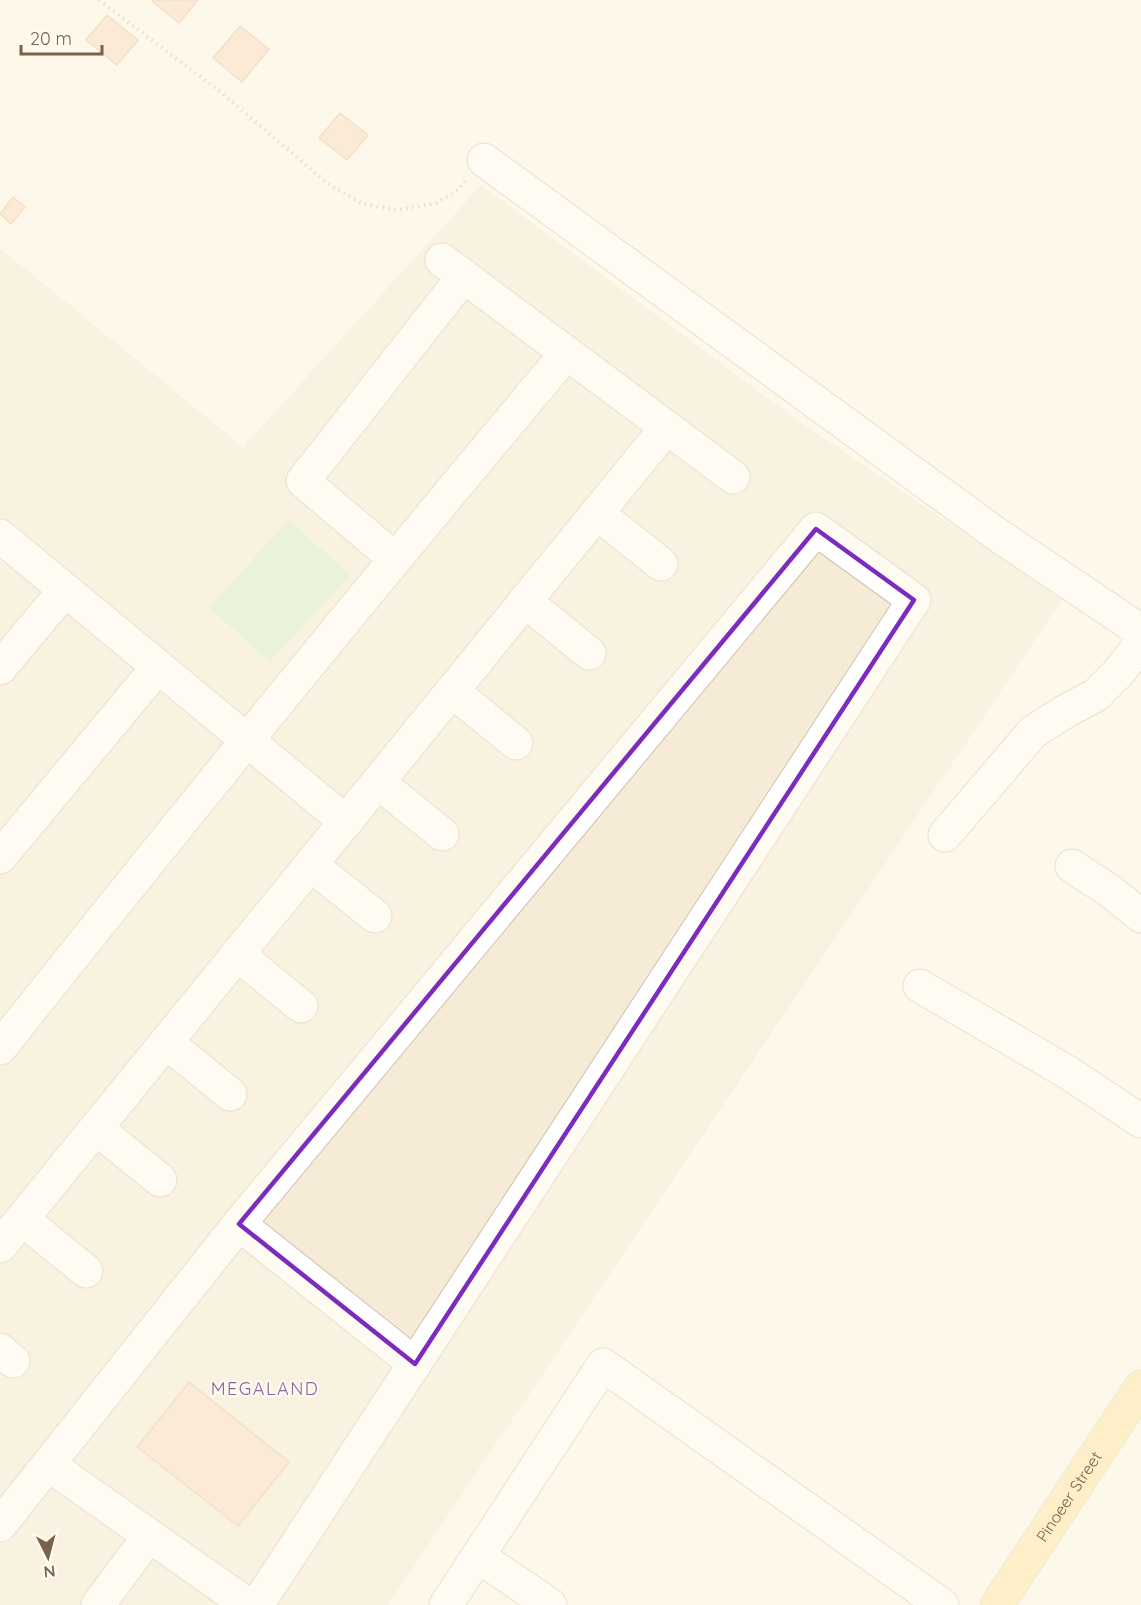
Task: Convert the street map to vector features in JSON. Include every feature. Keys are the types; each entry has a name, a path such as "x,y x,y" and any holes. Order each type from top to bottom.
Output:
{"main road":[{"name":"Pinoeer Street","path":"997,1605 1141,1387"}],"street":[{"path":"484,160 995,533 1141,632"},
{"path":"394,558 303,481 453,268 733,477"},
{"path":"0,1048 246,739 394,558 567,353"},
{"path":"0,1246 667,427"},
{"path":"597,513 661,564"},
{"path":"0,1526 239,1224 816,529 914,600 257,1605"},
{"path":"0,536 346,822"},
{"path":"0,668 65,590"},
{"path":"525,601 589,653"},
{"path":"945,835 1032,732 1096,695 1118,673 1141,644"},
{"path":"0,857 158,666"},
{"path":"452,691 516,743"},
{"path":"378,782 442,834"},
{"path":"311,865 375,916"},
{"path":"1072,866 1110,891 1141,916"},
{"path":"237,954 301,1006"},
{"path":"920,986 1067,1072 1141,1121"},
{"path":"166,1042 230,1094"},
{"path":"96,1128 160,1180"},
{"path":"22,1219 86,1271"},
{"path":"239,1224 415,1364"},
{"path":"446,1605 603,1365 942,1605"},
{"path":"49,1464 248,1605"},
{"path":"98,1605 149,1536"},
{"path":"478,1556 550,1605"}],"path":[{"path":"99,0 146,38 223,94 328,184 363,204 399,210 436,203 459,189 484,160"}],"highlighted area":[{"path":"816,529 914,600 415,1364 239,1224"}],"shaded area":[{"path":"481,185 796,419 1062,600 388,1605 0,1605 0,248 243,447"}],"green space":[{"path":"289,520 350,575 270,662 209,607"}],"building":[{"path":"153,0 198,0 179,23"},
{"path":"107,15 138,40 117,65 86,40"},
{"path":"240,26 269,49 242,82 213,58"},
{"path":"340,113 368,135 347,160 319,138"},
{"path":"13,197 25,207 11,224 0,214"},
{"path":"189,1382 289,1462 238,1526 137,1447"}],"district":[{"name":"MEGALAND","path":"265,1389"}]}
